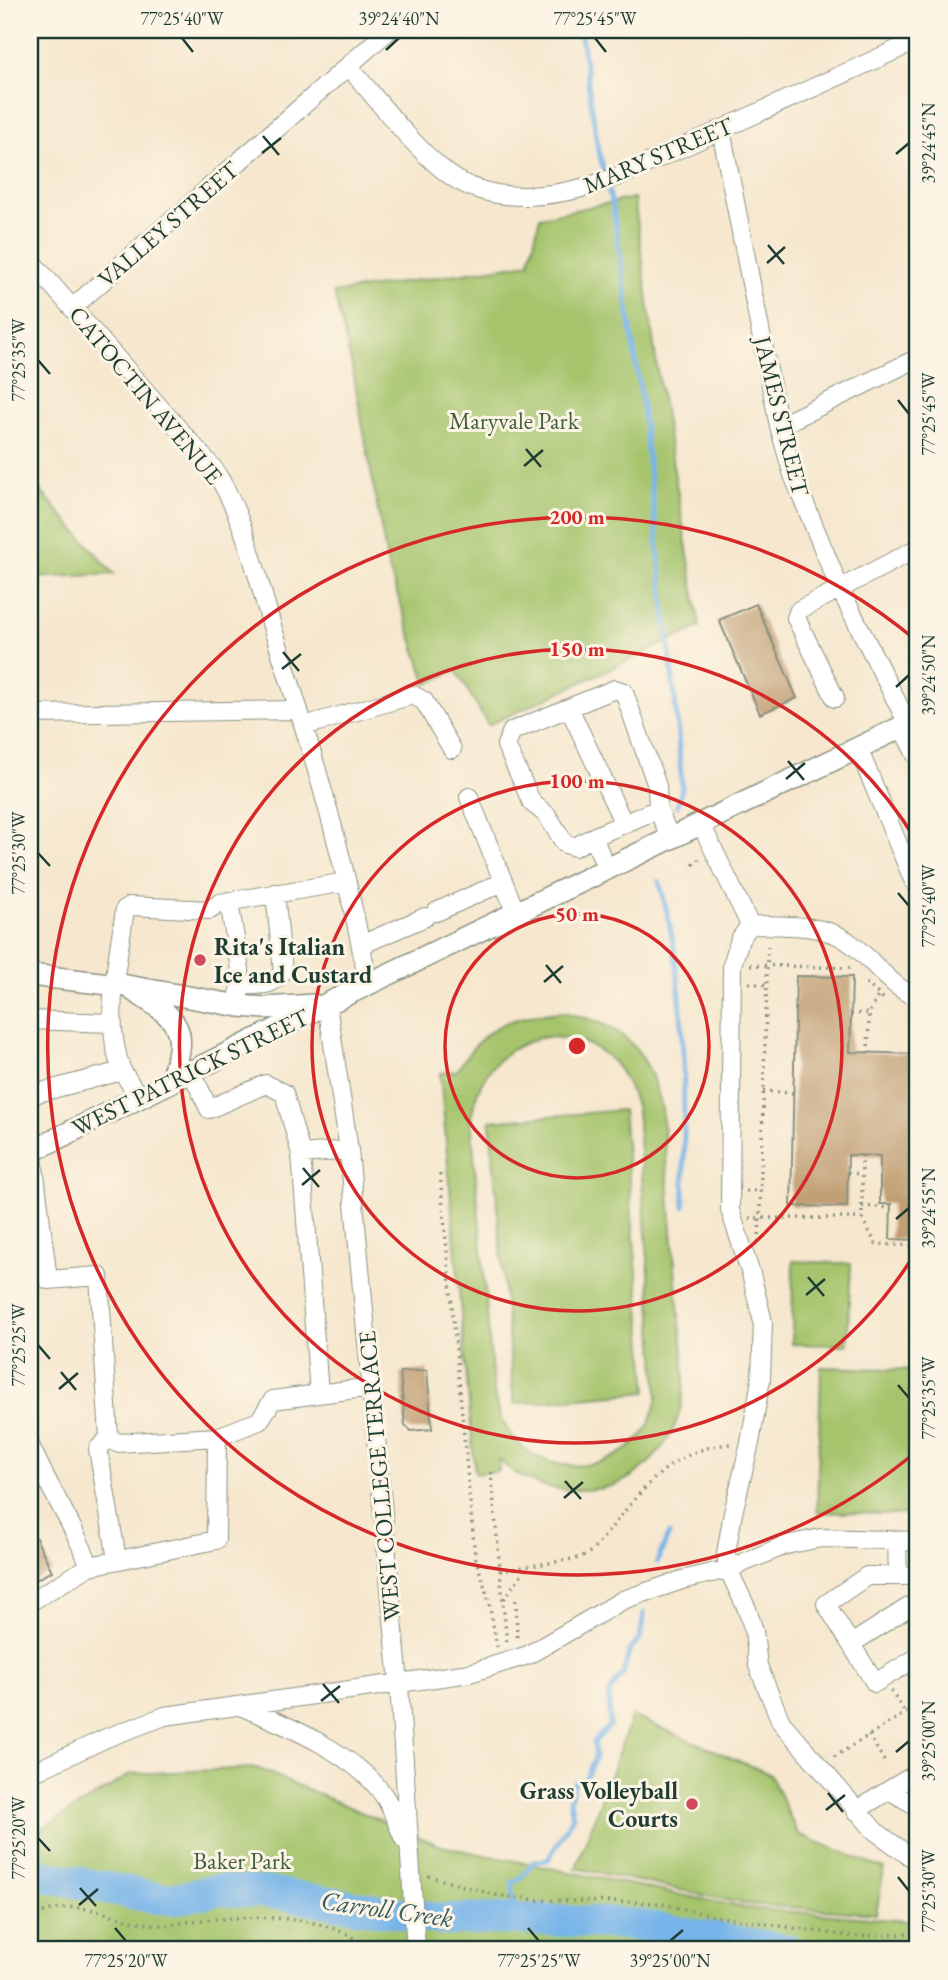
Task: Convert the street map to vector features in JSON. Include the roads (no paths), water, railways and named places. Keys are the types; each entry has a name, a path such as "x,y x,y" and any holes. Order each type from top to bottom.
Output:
{"main road":[{"name":"WEST PATRICK STREET","path":"31,1146 139,1097 909,723"},
{"path":"30,975 239,995 265,1008 327,1004"},
{"path":"121,985 162,1009 176,1026 181,1055 170,1082"}],"street":[{"name":"VALLEY STREET","path":"72,308 389,30"},
{"name":"MARY STREET","path":"348,66 442,170 462,183 492,192 548,194 593,187 918,40"},
{"name":"JAMES STREET","path":"721,130 779,426 812,527 839,587 909,723 918,759"},
{"name":"CATOCTIN AVENUE","path":"30,260 213,468 236,510 301,718 356,916 368,984"},
{"path":"779,426 918,358"},
{"path":"835,698 796,618 806,604 918,548"},
{"path":"658,809 575,847 565,844 547,815 532,803 506,745 512,731 615,689 624,692 657,786 658,809 670,838"},
{"path":"30,714 301,718 413,695 424,701 452,749"},
{"path":"569,708 624,824"},
{"path":"858,748 914,882 918,879"},
{"path":"469,797 516,913"},
{"path":"701,824 750,925"},
{"path":"593,837 607,869"},
{"path":"139,1097 122,1071 114,1050 110,1023 121,985 125,909 130,906 210,910 229,901 346,882"},
{"path":"361,946 503,882"},
{"path":"229,901 239,995 269,985 278,980 283,971 275,893"},
{"path":"408,925 421,929 444,919 454,904"},
{"path":"750,925 813,928 846,940 900,991 918,998"},
{"path":"750,925 740,939 732,965 730,1210 751,1273 763,1322 761,1379 726,1553 728,1569 747,1609 754,1631 758,1666 781,1722 856,1811 899,1851 918,1863"},
{"name":"WEST COLLEGE TERRACE","path":"327,1004 349,1150 399,1684 415,1942"},
{"path":"30,1020 110,1023"},
{"path":"30,1095 122,1071"},
{"path":"191,1071 209,1109 266,1084 284,1093 301,1154 319,1394"},
{"path":"31,1146 48,1280 99,1276 109,1438 98,1449 117,1559"},
{"path":"301,1154 349,1150"},
{"path":"109,1438 117,1443 217,1437 259,1421 273,1400 371,1387"},
{"path":"30,1602 90,1566 216,1540 217,1437"},
{"path":"30,1445 42,1472 74,1527 90,1566"},
{"path":"30,1774 106,1738 165,1716 470,1673 528,1655 624,1600 728,1569 786,1545 821,1538 918,1541"},
{"path":"897,1541 898,1575"},
{"path":"918,1576 867,1576 827,1604 875,1683 918,1657"},
{"path":"851,1644 918,1601"},
{"path":"239,1706 292,1726 351,1763 385,1797 409,1849"},
{"path":"856,1811 918,1773"},
{"path":"889,1790 918,1807"}],"waterway":[{"path":"580,30 598,148 613,208 641,397 675,699 682,788 677,806"},
{"path":"659,881 676,961 680,1002 684,1084 684,1207"},
{"path":"657,1562 669,1534"},
{"path":"515,1919 512,1883 523,1876 534,1861 548,1860 573,1816 570,1801 574,1783 585,1779 595,1758 594,1742 610,1725 609,1693 623,1674 630,1649 640,1639 644,1613"},
{"name":"Carroll Creek","path":"30,1873 157,1898 174,1899 216,1890 265,1892 444,1920 515,1919 631,1924 788,1950"}],"place":[{"name":"Rita's Italian Ice and Custard","path":"200,960"},
{"name":"Grass Volleyball Courts","path":"692,1804"}],"park label":[{"name":"Maryvale Park","path":"514,420"},
{"name":"Baker Park","path":"242,1860"}]}
